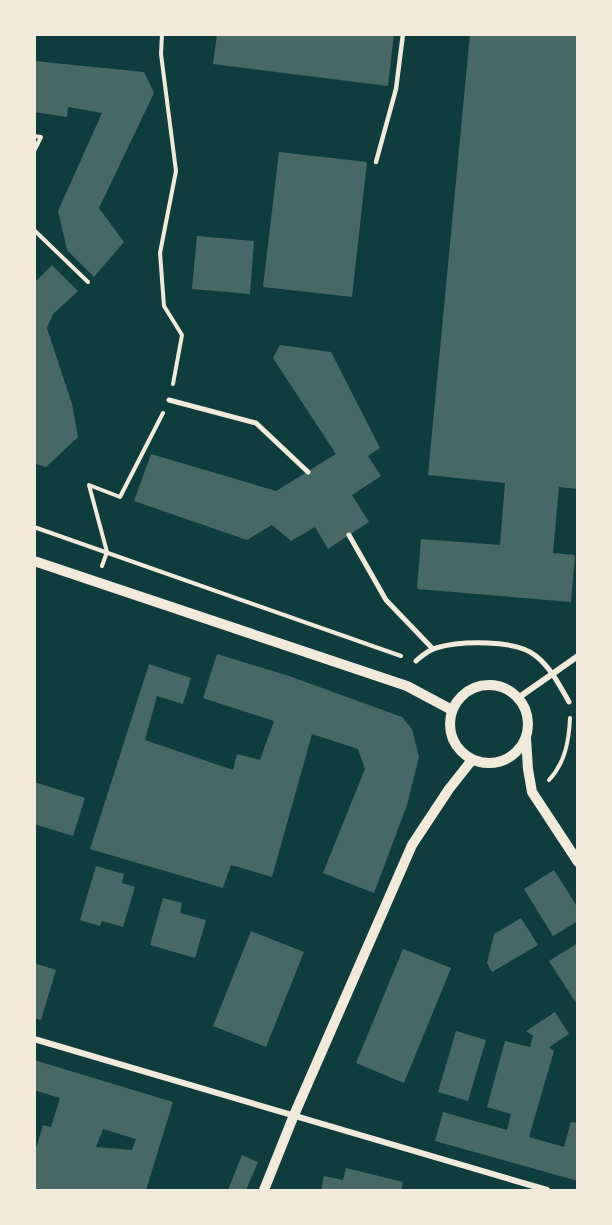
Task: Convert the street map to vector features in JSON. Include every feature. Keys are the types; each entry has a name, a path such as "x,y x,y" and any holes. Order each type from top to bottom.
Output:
{"street":[{"path":"170,400 256,423 308,472"},
{"path":"349,535 386,600 433,649"},
{"path":"34,561 407,686 452,710"},
{"path":"416,661 433,649 502,643 516,645 537,656 552,674 569,702"},
{"path":"518,698 578,656"},
{"path":"526,736 520,748 510,757 498,763 485,764 472,760 462,754 455,744 451,734 452,710 469,690 482,686 495,685 508,690 518,698 527,716 528,768 532,792 578,862"},
{"path":"264,1191 294,1115 412,845 449,789 472,760"},
{"path":"34,1039 547,1191"}],"lane":[{"path":"376,162 396,89 403,34"}],"path":[{"path":"97,584 107,552 89,484 120,497 170,400 182,335 164,306 160,253 176,171 161,54 162,34"},
{"path":"34,136 41,137 34,151"},
{"path":"34,230 88,282"},
{"path":"34,527 416,661"},
{"path":"544,785 563,761 569,733 569,702"}],"building":[{"path":"217,34 394,34 388,86 213,64"},
{"path":"470,34 578,34 578,489 559,487 553,553 575,555 571,602 417,589 421,539 500,545 505,483 428,475"},
{"path":"34,61 144,72 154,93 99,208 124,242 94,277 67,250 58,211 102,113 68,107 67,117 34,112"},
{"path":"279,152 367,162 352,297 263,287"},
{"path":"197,236 254,241 250,294 192,289"},
{"path":"52,265 78,291 53,314 47,328 72,404 78,437 46,467 34,463 34,283"},
{"path":"280,345 331,352 380,448 368,456 381,476 352,495 369,522 328,549 315,527 291,541 272,525 247,540 134,501 151,454 276,491 336,454 273,358"},
{"path":"217,654 289,676 402,717 412,729 419,757 407,805 374,893 323,873 365,769 358,749 312,734 272,877 231,865 223,888 90,849 149,664 191,678 183,704 157,696 145,740 233,770 237,754 260,760 274,721 203,698"},
{"path":"34,782 85,798 73,836 34,824"},
{"path":"96,866 124,874 122,883 135,887 123,927 102,921 100,926 80,920"},
{"path":"554,870 578,908 578,921 553,936 524,889"},
{"path":"163,898 182,903 180,913 206,920 195,958 150,945"},
{"path":"521,918 538,945 492,972 487,963 494,934"},
{"path":"251,931 304,952 266,1047 213,1026"},
{"path":"578,943 578,1006 549,961"},
{"path":"403,949 451,968 404,1083 356,1063"},
{"path":"34,963 56,970 41,1020 34,1018"},
{"path":"555,1012 569,1034 549,1047 554,1051 529,1137 564,1147 571,1122 578,1123 578,1181 435,1141 443,1112 507,1130 511,1114 487,1107 505,1041 530,1047 533,1036 526,1031"},
{"path":"456,1031 486,1040 468,1101 438,1092"},
{"path":"34,1060 173,1102 146,1190 34,1190 34,1155 43,1125 51,1127 60,1098 34,1090","holes":["103,1129 136,1139 132,1150 96,1147"]},
{"path":"242,1155 258,1162 246,1190 228,1190"},
{"path":"346,1168 403,1182 401,1190 321,1190 324,1176 343,1180"}]}
